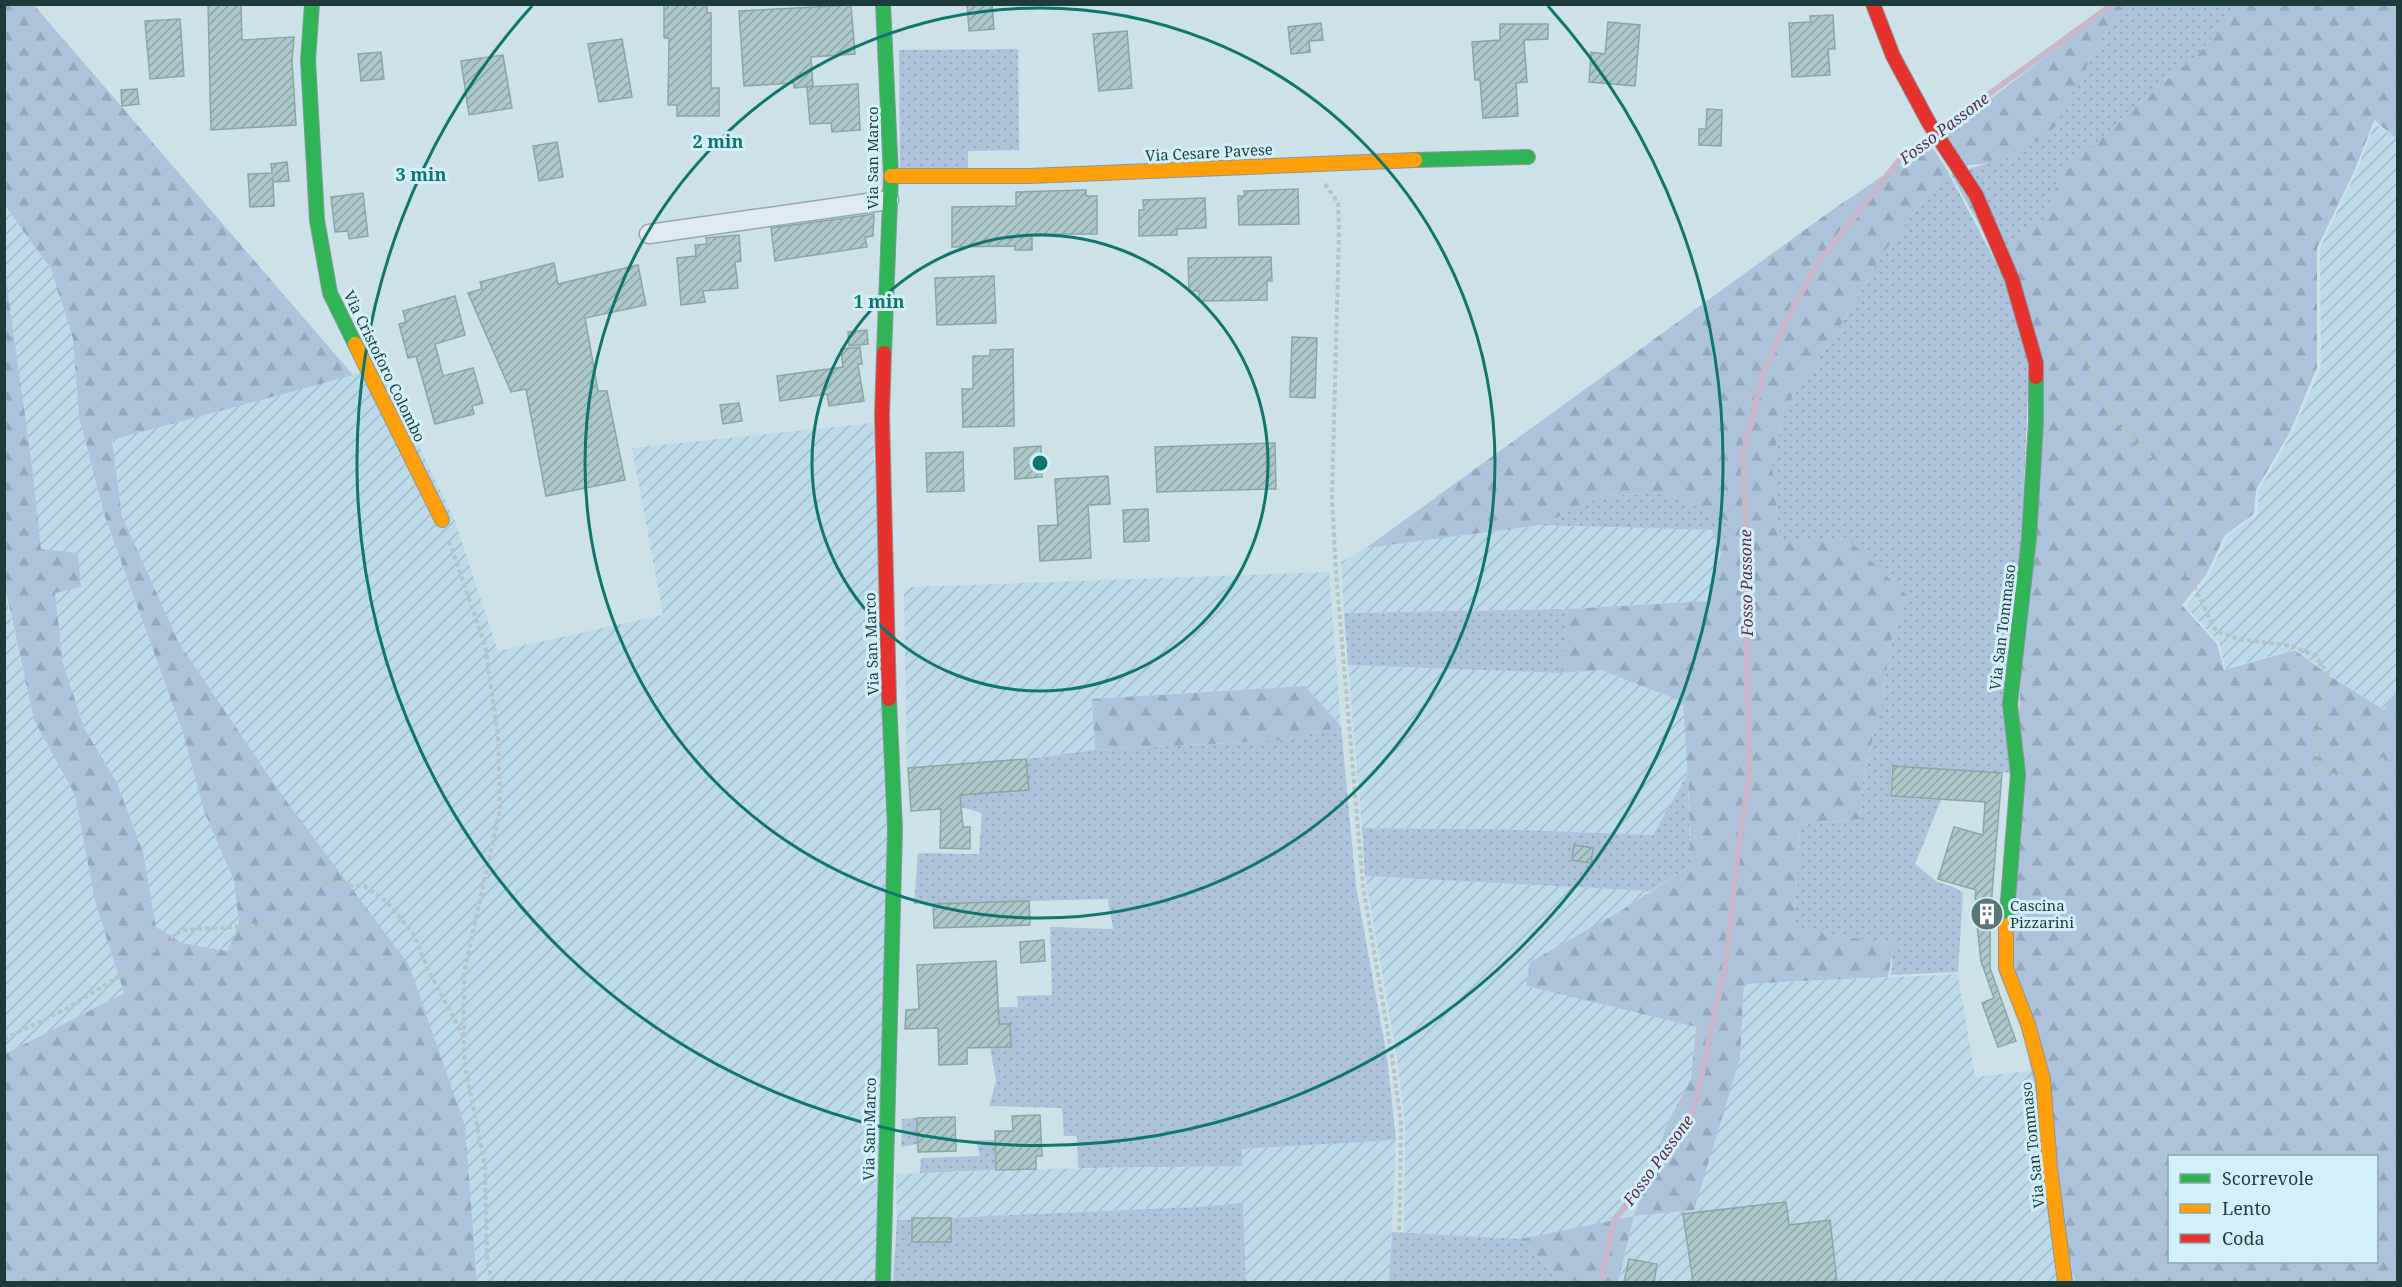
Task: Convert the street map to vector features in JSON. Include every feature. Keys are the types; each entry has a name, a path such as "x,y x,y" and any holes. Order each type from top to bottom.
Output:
{"street":[{"name":"Via Cristoforo Colombo","path":"312,4 308,60 317,220 330,293 442,520"},
{"name":"Via San Marco","path":"883,4 891,176 882,415 886,618 895,829 883,1282"},
{"name":"Via San Tommaso","path":"1873,4 1893,56 1929,123 1976,195 2012,279 2036,363 2036,422 2023,601 2010,704 2018,774 2006,919 2006,968 2028,1024 2043,1079 2050,1168 2065,1282"},
{"name":"Via Cesare Pavese","path":"891,176 1040,176 1304,163 1528,157"},
{"path":"649,234 889,201"}],"path":[{"path":"1304,163 1326,185 1338,203 1332,497 1336,573 1363,886 1401,1123 1397,1282"},
{"path":"2023,315 2070,332 2088,353 2091,374 2110,410 2124,430 2148,454 2166,477 2174,501 2177,530 2187,570 2216,631 2238,639 2292,646 2316,656 2329,676 2322,706 2316,764 2336,777 2397,754"},
{"path":"442,520 485,645 498,736 500,808 464,973 464,1062 485,1166 487,1258 492,1282"},
{"path":"4,1039 64,1010 107,984 182,930 273,922 299,898 320,884 364,886 387,903 414,935 429,972 464,1037"}],"shaded area":[{"path":"2375,123 2398,140 2397,690 2384,710 2331,676 2296,649 2225,669 2219,642 2186,607 2208,577 2228,536 2258,514 2259,490 2293,432 2321,367 2320,248 2356,173"},
{"path":"4,206 51,269 73,339 79,417 105,517 183,733 204,811 234,881 239,924 227,951 182,943 156,927 143,852 116,781 84,728 63,663 55,592 81,587 78,554 41,550 33,473 5,271"},
{"path":"380,367 455,521 498,651 663,615 632,448 873,423 887,837 877,1282 477,1282 465,1126 279,791 179,643 122,516 112,440"},
{"path":"1541,525 1712,530 1721,553 1707,601 1568,609 1344,613 1341,562 1366,548"},
{"path":"1329,572 1341,726 1305,686 1092,699 1095,750 1026,759 907,768 904,591 911,587"},
{"path":"4,587 34,720 75,795 95,901 124,993 5,1054"},
{"path":"1348,665 1561,673 1601,670 1683,702 1688,773 1653,835 1494,829 1362,828"},
{"path":"1365,876 1650,891 1617,913 1526,986 1696,1027 1691,1079 1668,1122 1635,1216 1740,1058 1744,984 1958,974 1975,1077 2049,1069 2075,1282 1618,1282 1634,1216 1520,1239 1404,1233 1405,1124 1397,1057"},
{"path":"1396,1140 1389,1282 1246,1282 1243,1203 897,1220 896,1174 1242,1166 1241,1149"}],"green space":[{"path":"5,4 34,5 353,375 112,440 122,516 179,643 279,791 409,965 465,1126 477,1282 5,1282 5,1054 124,993 95,901 75,795 34,720 5,587 5,271 33,473 41,549 78,553 81,587 55,593 63,663 84,728 116,781 143,852 156,927 182,943 227,951 239,924 234,881 204,811 183,733 105,517 79,417 73,339 51,269 5,206"},
{"path":"2114,5 2122,5 2090,59 2055,127 2016,155 1993,163 1951,167 1935,141"},
{"path":"2122,5 2246,5 2233,15 2198,54 2135,106 2059,177 2047,217 1996,255 1951,174 2016,155 2090,59"},
{"path":"2246,5 2397,5 2397,139 2375,121 2380,117 2374,121 2354,172 2317,248 2317,367 2290,432 2256,490 2254,514 2225,535 2206,575 2182,605 2217,644 2224,670 2295,650 2330,676 2384,710 2397,690 2397,1282 2075,1282 2010,968 2032,364 1996,255 2047,217 2059,177 2135,106 2198,54 2233,15"},
{"path":"1018,49 1019,150 968,151 968,172 900,172 899,50"},
{"path":"1930,144 1947,170 1883,253 1831,341 1784,408 1772,465 1780,543 1845,537 1908,596 1892,637 1882,699 1863,780 1861,819 1800,825 1794,929 1894,944 1888,977 1744,984 1740,1058 1694,1210 1634,1216 1668,1122 1691,1079 1696,1027 1526,986 1530,962 1617,913 1690,866 1689,795 1683,702 1601,670 1561,673 1568,609 1707,601 1730,522 1666,493 1602,496 1541,525 1366,548 1835,208"},
{"path":"1947,170 2004,278 2029,364 2012,773 1892,766 1890,797 1941,800 1915,864 1937,882 1954,887 1963,893 1958,972 1891,975 1893,944 1794,929 1800,825 1861,819 1863,780 1882,699 1892,637 1908,596 1836,538 1780,543 1772,465 1784,408 1831,341 1883,253"},
{"path":"1666,493 1731,522 1721,553 1712,530 1541,525 1602,496"},
{"path":"1568,609 1561,673 1348,665 1344,613"},
{"path":"1305,686 1341,726 1287,740 1095,750 1092,699"},
{"path":"1341,726 1356,886 1387,1057 1396,1140 1242,1149 1242,1166 1078,1168 1077,1136 1064,1136 1062,1108 989,1106 996,1081 990,1047 1011,1047 1010,1024 963,1025 962,1008 1018,1007 1017,996 1052,995 1050,927 1113,929 1108,899 914,904 918,853 979,854 982,813 961,807 960,795 1028,790 1026,759 1095,750 1287,740"},
{"path":"1688,773 1690,866 1650,891 1365,876 1362,828 1494,829 1653,835"},
{"path":"917,1118 918,1144 901,1147 902,1119"},
{"path":"976,1140 995,1140 996,1170 920,1173 921,1158 980,1156"},
{"path":"1243,1203 1246,1282 893,1282 897,1220"},
{"path":"1634,1216 1618,1282 1563,1282 1520,1239"},
{"path":"1392,1232 1520,1239 1563,1282 1389,1282"}],"building":[{"path":"208,4 241,4 242,40 294,37 292,61 296,125 211,130"},
{"path":"664,4 707,4 707,13 711,13 711,88 719,88 719,116 677,116 677,105 668,105 669,38 664,38"},
{"path":"967,4 992,4 994,29 969,31"},
{"path":"851,5 855,54 811,57 813,86 794,88 794,83 744,86 739,11"},
{"path":"1833,15 1835,49 1828,49 1830,75 1792,77 1789,23 1811,22 1810,16"},
{"path":"180,19 184,76 150,79 145,21"},
{"path":"1608,22 1640,25 1635,86 1589,82 1591,52 1605,54"},
{"path":"1321,23 1323,40 1309,41 1310,52 1291,54 1288,27"},
{"path":"1500,24 1548,24 1548,39 1524,40 1527,82 1516,83 1518,116 1483,118 1480,80 1475,80 1472,42 1500,40"},
{"path":"1127,31 1132,88 1099,91 1093,34"},
{"path":"622,39 632,97 599,102 588,44"},
{"path":"381,52 384,79 361,81 358,54"},
{"path":"503,55 512,108 469,115 461,61"},
{"path":"858,84 860,130 832,132 831,123 810,124 807,87"},
{"path":"137,89 139,104 122,106 121,90"},
{"path":"1707,109 1722,110 1721,146 1699,145 1699,129 1706,129"},
{"path":"557,142 563,177 539,181 533,146"},
{"path":"287,162 289,181 273,182 274,206 250,207 248,174 272,173 271,164"},
{"path":"1298,189 1299,224 1239,225 1238,196 1245,196 1244,191"},
{"path":"1086,190 1086,196 1097,196 1097,234 1032,234 1032,250 1015,250 1015,246 952,247 952,207 1016,206 1016,192"},
{"path":"363,193 368,236 349,239 348,231 335,232 331,197"},
{"path":"1205,198 1206,228 1177,229 1177,235 1139,236 1139,210 1144,210 1143,200"},
{"path":"874,214 873,236 865,237 867,247 775,261 771,228"},
{"path":"739,235 741,261 735,262 738,288 703,291 705,302 681,305 677,258 696,256 695,245 707,244 706,238"},
{"path":"1271,257 1272,281 1267,281 1267,300 1199,301 1199,291 1189,291 1188,258"},
{"path":"554,263 558,284 638,265 646,305 585,318 598,391 607,391 625,480 546,496 526,389 511,392 468,293 482,289 480,282"},
{"path":"994,276 996,323 937,325 935,278"},
{"path":"455,296 465,335 435,344 443,376 473,368 483,403 472,406 474,414 435,424 416,356 408,358 399,324 406,322 403,311"},
{"path":"867,330 868,344 849,346 848,332"},
{"path":"1292,337 1317,338 1315,398 1290,397"},
{"path":"860,347 862,364 858,364 864,401 829,406 827,394 780,401 777,376 843,367 841,349"},
{"path":"1013,349 1014,426 963,427 962,389 973,389 973,356 990,356 990,350"},
{"path":"739,403 742,421 723,424 720,405"},
{"path":"1275,443 1276,489 1157,492 1155,447"},
{"path":"1041,446 1042,477 1015,479 1014,448"},
{"path":"963,452 964,491 927,492 926,453"},
{"path":"1108,476 1110,504 1088,505 1091,558 1040,561 1038,526 1058,525 1055,479"},
{"path":"1148,509 1149,541 1124,542 1123,510"},
{"path":"1026,759 1029,790 960,795 963,827 970,827 970,849 940,848 941,809 911,811 908,768"},
{"path":"1893,766 2002,773 1990,918 1990,968 2016,1041 1998,1047 1982,1003 1994,998 1981,961 1976,890 1938,879 1954,827 1983,835 1985,802 1891,796"},
{"path":"1574,845 1593,848 1591,863 1572,860"},
{"path":"1029,901 1030,925 934,928 933,904"},
{"path":"1044,940 1045,961 1021,963 1020,942"},
{"path":"996,961 999,1024 1010,1024 1011,1047 967,1048 967,1064 939,1065 938,1028 905,1029 906,1010 919,1009 917,965"},
{"path":"1040,1115 1042,1156 1036,1156 1036,1169 996,1170 995,1131 1013,1131 1012,1116"},
{"path":"955,1117 956,1151 918,1152 917,1118"},
{"path":"1786,1202 1789,1225 1830,1220 1837,1282 1693,1282 1683,1214"},
{"path":"912,1218 951,1218 951,1242 912,1242"},
{"path":"1629,1259 1657,1264 1654,1282 1624,1282"}],"waterway":[{"name":"Fosso Passone","path":"1941,129 2113,4"},
{"name":"Fosso Passone","path":"1601,1282 1614,1220 1648,1178 1694,1110 1726,963 1738,850 1750,773 1747,664 1748,574 1743,454 1763,374 1787,319 1817,264 1901,158 1930,137"}],"traffic: fast":[{"path":"312,4 308,60 317,220 330,293 355,344"},
{"path":"883,4 891,176 884,353"},
{"path":"1415,160 1528,157"},
{"path":"2006,925 2018,774 2010,704 2029,538 2036,422 2036,377"},
{"path":"883,1282 895,829 889,699"}],"traffic: slow":[{"path":"891,176 1029,176 1415,160"},
{"path":"355,344 442,520"},
{"path":"2006,925 2006,968 2028,1024 2043,1079 2050,1168 2065,1282"}],"traffic: jam":[{"path":"1873,4 1893,56 1929,123 1976,195 2012,279 2036,363 2036,377"},
{"path":"884,353 882,415 889,699"}],"place":[{"name":"Cascina Pizzarini","path":"1987,914"}]}
